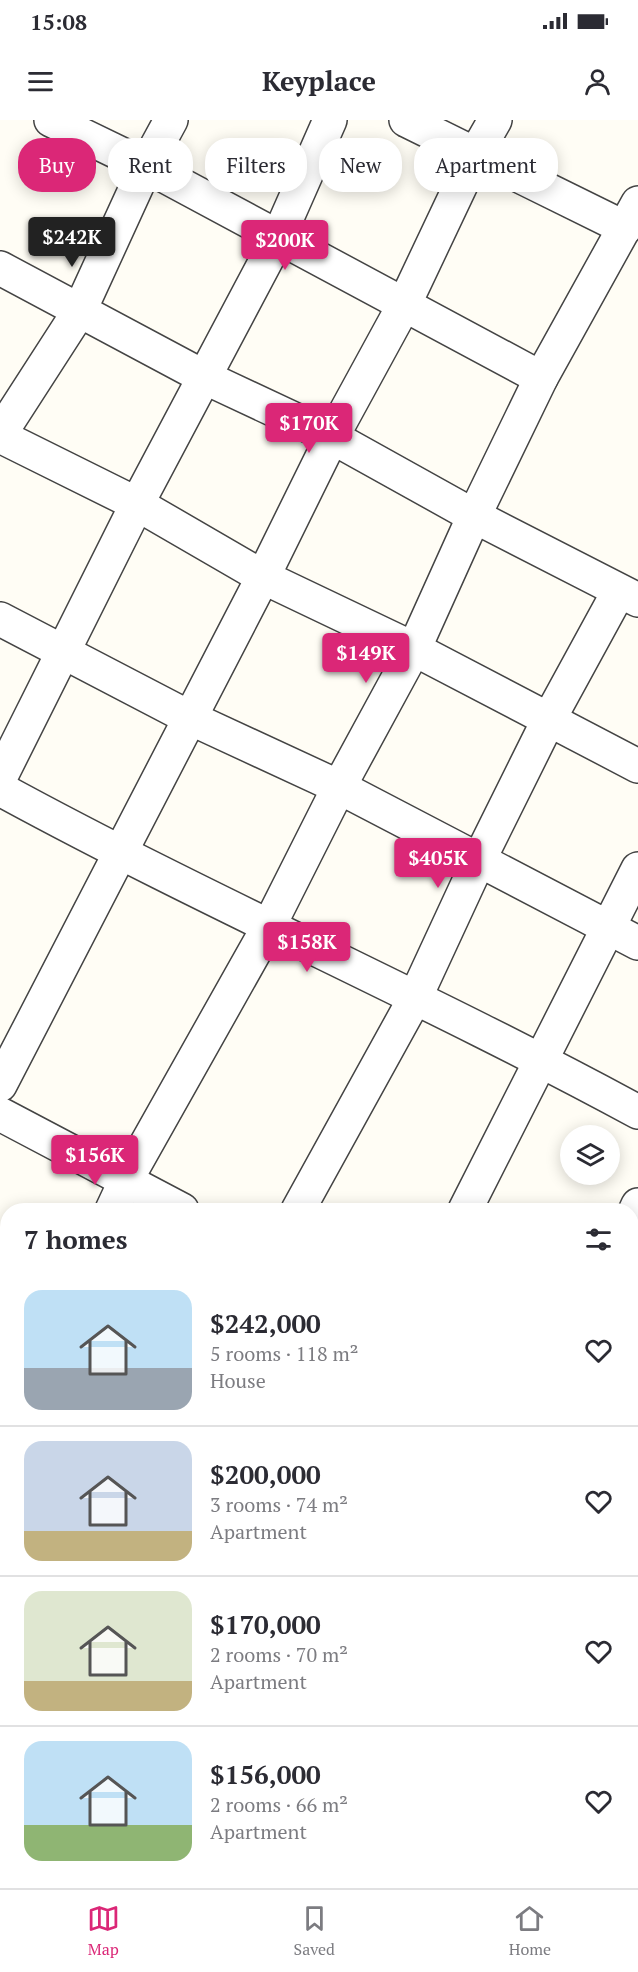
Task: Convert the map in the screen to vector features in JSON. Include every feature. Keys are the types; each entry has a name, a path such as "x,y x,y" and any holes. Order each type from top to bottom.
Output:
{"street":[{"path":"51,120 108,148"},
{"path":"161,138 171,120"},
{"path":"0,778 136,504 278,238 330,120"},
{"path":"406,120 441,138"},
{"path":"485,138 495,120"},
{"path":"118,1196 269,926 339,787 414,648 474,516 541,378 631,216 558,187"},
{"path":"134,192 80,310 0,435 136,504 263,577 414,648 548,721 638,766"},
{"path":"193,192 541,378"},
{"path":"0,1085 263,577 332,437 404,305 457,192"},
{"path":"0,268 204,377 332,437 474,516 628,595 548,721 478,862 415,998 302,1203"},
{"path":"0,619 190,718 339,787 478,862 638,943"},
{"path":"0,789 118,854 543,1060 638,1112"},
{"path":"469,1203 638,869"},
{"path":"0,1114 118,1196 150,1203"}]}
